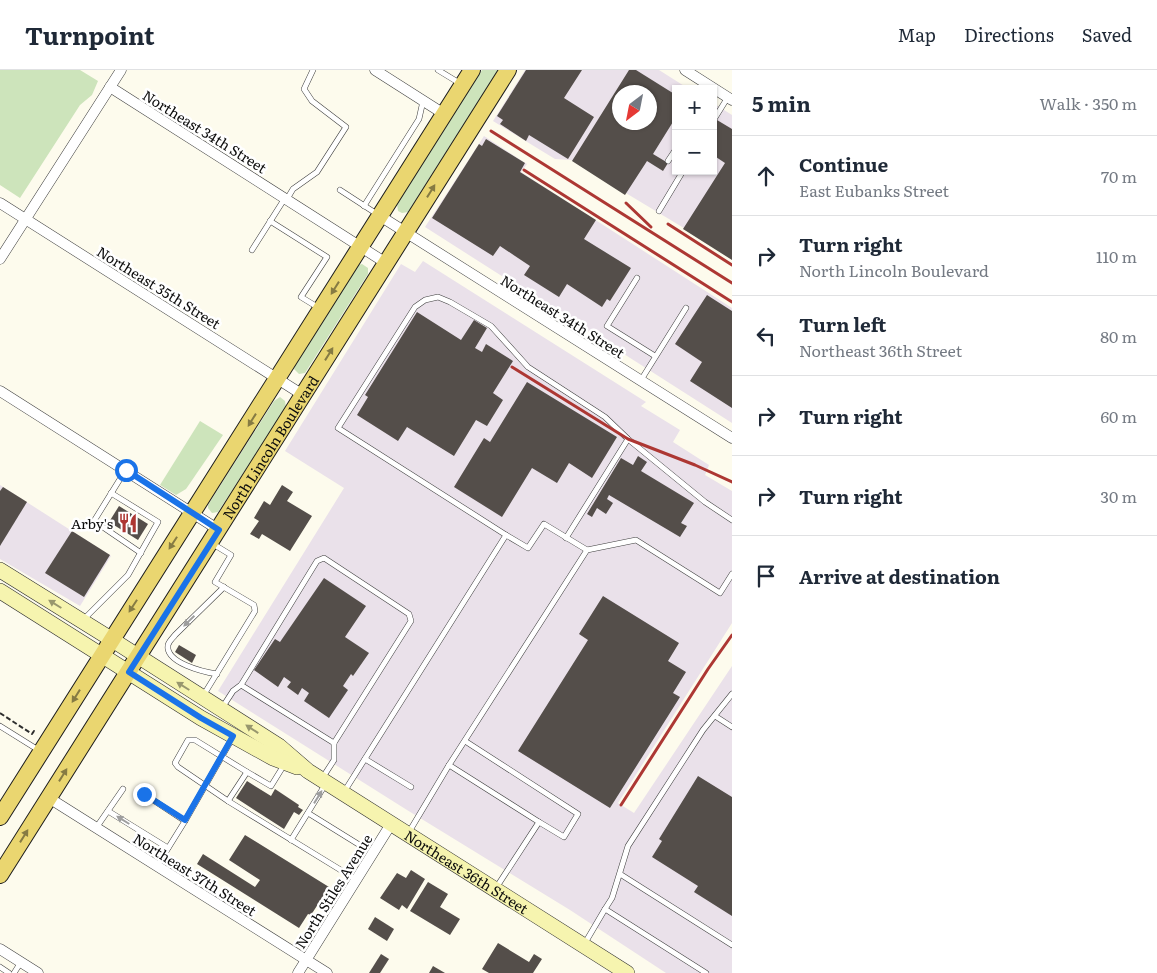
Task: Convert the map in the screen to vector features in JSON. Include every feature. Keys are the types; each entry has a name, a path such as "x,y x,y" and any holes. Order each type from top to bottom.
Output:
{"main road":[{"path":"0,817 472,70"},
{"name":"North Lincoln Boulevard","path":"0,875 508,70"},
{"name":"Northeast 36th Street","path":"0,570 279,746 324,782 627,973"},
{"name":"Northeast 36th Street","path":"0,591 201,718 286,763 308,771"}],"street":[{"path":"0,259 121,70"},
{"path":"375,70 444,114"},
{"path":"685,70 708,85"},
{"name":"Northeast 34th Street","path":"110,87 386,263"},
{"path":"717,90 730,98"},
{"name":"Northeast 35th Street","path":"0,203 303,395"},
{"name":"Northeast 34th Street","path":"380,216 732,438"},
{"path":"0,391 193,513 215,536"},
{"name":"Northeast 37th Street","path":"49,798 327,973"},
{"name":"North Stiles Avenue","path":"298,973 391,824"},
{"path":"0,949 38,973"}],"lane":[{"path":"252,250 293,189 317,172 346,127 312,101 304,89 313,70"},
{"path":"438,70 462,85"},
{"path":"717,116 730,98"},
{"path":"364,206 418,119 423,101"},
{"path":"668,162 672,156"},
{"path":"659,211 681,175"},
{"path":"340,190 380,216"},
{"path":"270,221 327,257 302,297 321,309"},
{"path":"637,278 607,326 655,356"},
{"path":"732,520 705,502 628,439 605,417 528,367 491,326 438,297 425,300 415,307 338,428 528,548 544,524 586,550 636,540 720,593 732,574"},
{"path":"641,381 686,308"},
{"path":"566,538 628,439"},
{"path":"126,470 94,521 141,553"},
{"path":"82,621 128,575 158,522 111,493"},
{"path":"343,794 506,535"},
{"path":"202,698 255,611 254,605 215,582 231,555 215,536"},
{"path":"407,834 586,550"},
{"path":"221,710 232,691 241,685 317,561 324,558 409,614 411,621 334,743 334,760 308,813 291,840"},
{"path":"217,674 200,671 186,665 173,657 168,647 175,635 224,587"},
{"path":"241,685 334,743"},
{"path":"584,946 612,898 628,846 704,730 732,694"},
{"path":"715,716 732,727"},
{"path":"0,726 41,752"},
{"path":"157,866 233,736"},
{"path":"286,763 271,786 195,740 188,740 175,762 178,767 228,801 357,880"},
{"path":"449,765 564,838 578,814 465,740"},
{"path":"365,759 410,787"},
{"path":"228,801 247,772"},
{"path":"96,828 123,789"},
{"path":"144,794 185,820"},
{"path":"108,811 168,848"},
{"path":"308,813 358,844"},
{"path":"495,890 539,822"},
{"path":"620,874 732,945"},
{"path":"605,909 706,973"},
{"path":"14,973 21,962"},
{"path":"0,968 9,973"}],"path":[{"path":"0,713 32,734 34,731 36,733"}],"shaded area":[{"path":"525,70 659,70 683,85 672,85 672,175 717,175 717,106 732,115 732,257 571,160 555,159 493,121"},
{"path":"484,136 527,164 521,172 732,308 732,423 425,227"},
{"path":"423,261 646,402 641,406 680,430 673,442 709,465 705,475 732,491 732,623 618,803 634,813 732,666 732,973 666,973 570,910 218,691 344,488 285,451 401,264 415,272"},
{"path":"0,485 111,556 80,606 0,559"}],"green space":[{"path":"0,70 80,70 98,81 92,95 80,105 20,198 0,185"},
{"path":"482,70 498,70 408,212 402,213 398,211 397,204"},
{"path":"362,264 368,268 368,274 305,373 299,374 294,369 295,365 358,265"},
{"path":"280,397 285,401 286,407 218,512 212,513 208,505 274,401"},
{"path":"200,421 223,435 186,489 176,495 160,485"}],"building":[{"path":"526,70 582,70 564,98 594,117 568,159 529,135 526,141 500,124 503,120 497,116"},
{"path":"629,70 636,70 672,92 672,123 653,154 668,163 663,171 647,161 625,195 572,161 612,97 612,130 657,130 657,85 620,85"},
{"path":"717,120 732,129 732,260 683,229 725,163 717,158"},
{"path":"486,139 525,163 520,172 596,220 584,239 631,268 610,301 607,299 602,307 567,284 559,297 524,275 530,266 500,246 493,256 432,218 479,144 482,146"},
{"path":"707,295 732,311 732,408 690,381 702,362 675,344"},
{"path":"417,312 461,340 474,320 487,328 475,348 482,352 486,344 513,361 493,393 503,400 487,426 476,420 454,456 407,427 398,441 357,415 368,397 365,395"},
{"path":"527,382 617,437 592,478 569,463 557,483 532,468 502,517 454,487 484,438 490,442"},
{"path":"638,456 647,462 641,471 694,503 681,523 687,526 680,537 609,495 607,499 613,503 606,514 597,508 592,517 587,514 621,458 633,465"},
{"path":"282,485 293,492 287,501 312,516 290,551 262,534 259,539 250,534 259,521 254,518 264,501 270,505"},
{"path":"3,487 27,502 0,546 0,491"},
{"name":"Arby's","path":"119,506 148,524 138,540 109,522"},
{"path":"72,531 110,555 84,597 45,573"},
{"path":"324,578 366,606 345,637 369,653 353,676 351,674 343,686 348,690 329,718 304,701 309,693 302,688 298,695 287,687 291,682 284,677 278,687 254,670 275,639 280,642"},
{"path":"603,596 679,643 668,661 686,672 673,693 680,697 610,808 518,751 588,640 579,634"},
{"path":"179,645 196,655 192,663 175,652"},
{"path":"698,776 732,797 732,916 694,892 698,886 652,857 662,841 659,839"},
{"path":"247,781 271,796 275,789 299,805 298,807 303,810 299,815 294,812 284,829 236,798"},
{"path":"245,835 329,887 311,915 308,914 299,928 197,864 203,854 255,887 260,880 229,860"},
{"path":"411,870 425,879 407,909 402,905 399,910 380,898 397,873 406,878"},
{"path":"428,882 448,894 440,907 460,919 450,935 410,911"},
{"path":"375,917 394,929 387,941 368,929"},
{"path":"498,943 529,962 534,954 542,959 533,973 489,973 482,969"},
{"path":"381,954 389,959 380,973 369,973"},
{"path":"433,966 445,973 429,973"}],"railway":[{"path":"491,131 732,283"},
{"path":"524,170 732,302"},
{"path":"626,203 651,227"},
{"path":"668,224 732,265"},
{"path":"512,367 628,439 695,465 732,482"},
{"path":"621,805 708,669 732,635"}],"place":[{"name":"Arby's","path":"128,523"}],"route":[{"path":"126,470 219,530 129,672 233,736 185,820 144,794"}]}
